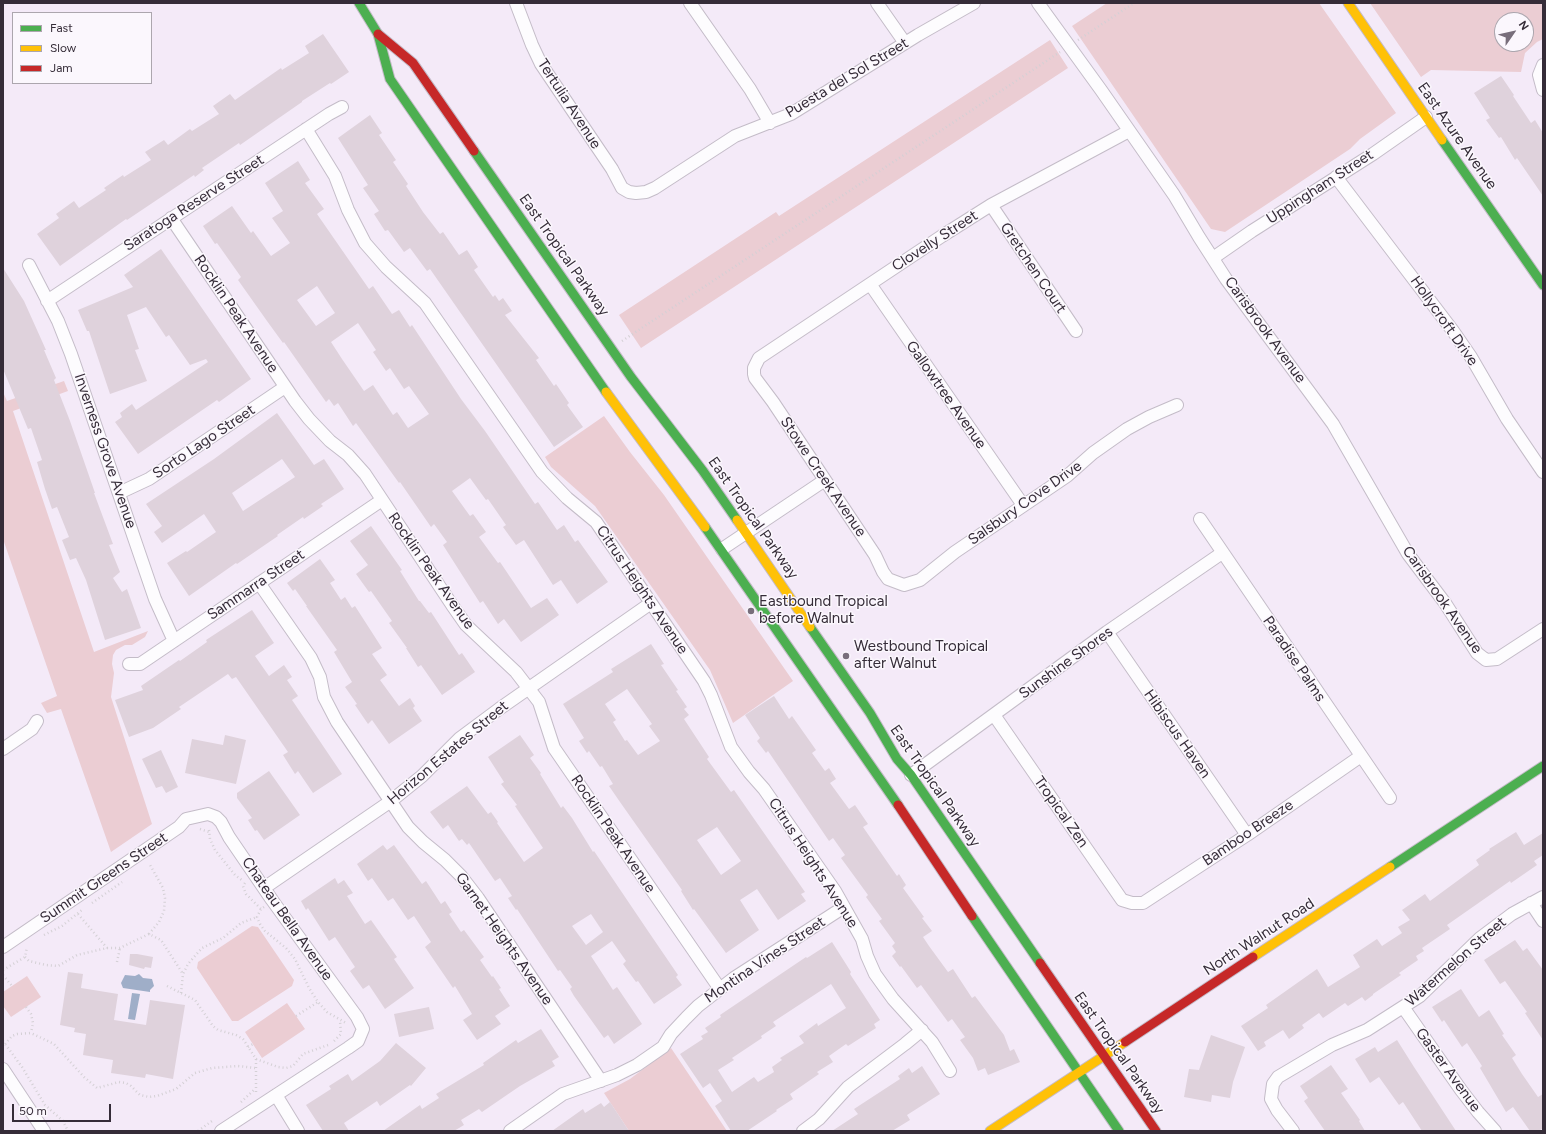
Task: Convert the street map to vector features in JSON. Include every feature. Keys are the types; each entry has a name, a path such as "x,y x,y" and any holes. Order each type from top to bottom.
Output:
{"main road":[{"name":"East Tropical Parkway","path":"359,3 378,34 390,79 612,400 722,549 913,827 983,934 1119,1131"},
{"name":"East Azure Avenue","path":"1348,3 1542,282"},
{"name":"East Tropical Parkway","path":"378,34 414,63 631,377 704,471 870,713 897,759 911,775 1156,1131"},
{"name":"North Walnut Road","path":"990,1131 1543,766"}],"street":[{"name":"Tertulia Avenue","path":"516,3 541,64 612,169 622,188 636,193"},
{"path":"690,3 750,89 770,123"},
{"path":"877,3 905,43"},
{"name":"Puesta del Sol Street","path":"636,193 646,192 655,188 735,136 797,111 905,43 974,3"},
{"name":"Carisbrook Avenue","path":"1038,3 1130,131 1174,196 1213,258 1248,308 1333,424 1408,554 1445,603 1477,653 1486,660 1497,659 1543,629"},
{"path":"1541,70 1543,90"},
{"name":"Saratoga Reserve Street","path":"47,301 306,129 342,107"},
{"name":"Uppingham Street","path":"1213,258 1426,117"},
{"name":"Citrus Heights Avenue","path":"306,129 335,176 348,210 365,243 386,267 425,303 542,472 567,498 596,522 704,681 731,748 764,790 808,851 844,907 862,939 867,956 875,974 893,999 932,1042 950,1071"},
{"name":"Clovelly Street","path":"754,368 759,358 991,205 1130,131"},
{"name":"Hollycroft Drive","path":"1336,177 1453,331 1471,357 1507,419 1543,472"},
{"name":"Gretchen Court","path":"991,205 1076,331"},
{"name":"Rocklin Peak Avenue","path":"171,218 285,387 309,419 330,441 348,454 365,474 466,624 512,668 539,702 554,748 720,989"},
{"name":"Inverness Grove Avenue","path":"29,265 58,321 71,354 155,599 174,641"},
{"name":"Gallowtree Avenue","path":"870,284 1023,506"},
{"name":"Stowe Creek Avenue","path":"754,368 755,378 773,402 875,555 883,572 888,579 895,582"},
{"name":"Sorto Lago Street","path":"119,493 149,479 285,387"},
{"name":"Salsbury Cove Drive","path":"895,582 904,585 920,580 955,552 1067,476 1093,453 1127,429 1176,405"},
{"path":"722,549 825,480"},
{"name":"Sammarra Street","path":"129,664 140,664 382,500"},
{"name":"Paradise Palms","path":"1200,519 1390,798"},
{"name":"Sunshine Shores","path":"911,775 1108,632 1222,553"},
{"name":"Garnet Heights Avenue","path":"259,583 311,658 320,678 324,697 337,722 408,827 461,876 478,898 601,1081"},
{"name":"Horizon Estates Street","path":"264,888 391,801 422,776 460,738 528,688 651,603"},
{"name":"Hibiscus Haven","path":"1108,632 1247,835"},
{"name":"Tropical Zen","path":"994,715 1122,900 1132,903"},
{"path":"3,749 32,729 37,721"},
{"name":"Bamboo Breeze","path":"1132,903 1143,903 1247,835 1361,756"},
{"name":"Chateau Bella Avenue","path":"208,814 216,817 221,822 229,837 272,900 358,1017 363,1029"},
{"name":"Summit Greens Street","path":"3,947 179,827 186,819 208,814"},
{"name":"Watermelon Street","path":"1293,1131 1277,1110 1271,1099 1273,1084 1278,1077 1287,1070 1332,1045 1368,1030 1420,996 1480,938 1512,914 1543,897"},
{"path":"1531,903 1543,921"},
{"name":"Montina Vines Street","path":"510,1131 563,1094 617,1076 637,1065 663,1047 671,1034 698,1006 734,978 844,907"},
{"name":"Gaster Avenue","path":"1403,1007 1461,1090 1495,1131"},
{"path":"221,1131 358,1041 363,1029"},
{"path":"803,1131 819,1119 848,1087 922,1030"},
{"path":"3,1069 44,1131"},
{"path":"276,1095 298,1131"}],"path":[{"path":"612,348 1134,3"},
{"path":"208,814 210,839 215,850 236,875 245,882"},
{"path":"194,831 204,829 209,832"},
{"path":"144,866 155,859"},
{"path":"25,957 28,961 58,966 77,955 107,948 120,948 149,934 159,922 164,911 165,898 163,888 149,863"},
{"path":"90,904 117,887 128,878"},
{"path":"272,900 260,909 257,918 260,924 265,931 286,948 295,959 309,988 327,1012 340,1021 363,1029"},
{"path":"41,936 52,932 78,914 85,907"},
{"path":"78,914 107,948"},
{"path":"181,993 183,974 188,964 202,948 223,938 241,923 257,918"},
{"path":"149,934 161,940 183,974"},
{"path":"25,957 26,949 29,943"},
{"path":"117,962 120,948"},
{"path":"3,970 25,957"},
{"path":"3,975 12,986"},
{"path":"167,986 195,1000 213,1026 218,1030 236,1035 243,1039 256,1059 278,1068 293,1066 303,1054 325,1046 335,1040 341,1034 340,1021"},
{"path":"296,1016 318,1002"},
{"path":"26,1007 33,1023 31,1033"},
{"path":"68,1131 63,1120 46,1105 4,1042 12,1036 31,1033 54,1044 84,1077 97,1088 119,1082 126,1083 140,1095 149,1097 157,1096 176,1089 195,1073 212,1068 238,1066 255,1068"},
{"path":"248,1048 253,1044"},
{"path":"256,1059 255,1090 258,1107"}],"shaded area":[{"path":"1107,3 1319,3 1396,113 1360,139 1350,149 1225,232 1211,229 1072,26"},
{"path":"1370,3 1543,3 1543,39 1534,45 1534,12 1494,12 1494,52 1526,52 1521,72 1431,70 1421,77"},
{"path":"1050,40 1068,68 641,348 619,315 776,212 779,216"},
{"path":"64,381 68,391 13,411 94,652 148,631 145,637 132,645 125,645 116,650 113,655 112,664 114,673 111,697 152,824 111,852 61,709 47,713 41,703 57,696 3,539 3,392 7,401"},
{"path":"604,416 664,495 793,681 733,723 710,670 595,506 551,467 545,457"},
{"path":"252,926 258,927 294,980 292,986 238,1021 232,1021 197,968 198,962"},
{"path":"27,976 41,997 11,1017 3,1006 3,992"},
{"path":"287,1003 305,1029 262,1058 245,1032"},
{"path":"671,1048 727,1131 629,1131 604,1093 630,1079"}],"water":[{"path":"139,974 143,978 152,979 154,986 150,992 123,988 121,983 125,975 135,976"},
{"path":"132,993 140,994 135,1020 128,1019"}],"building":[{"path":"323,34 349,72 302,101 240,145 239,143 202,168 204,170 195,177 194,175 127,220 126,219 60,266 37,234 59,218 56,214 74,201 79,208 106,190 104,188 123,175 124,177 151,160 145,152 164,140 168,145 190,129 192,131 219,114 213,106 230,94 235,100 281,68 282,70 309,53 305,46"},
{"path":"1501,76 1531,123 1535,120 1543,133 1543,196 1517,158 1515,160 1501,137 1499,138 1486,120 1490,118 1474,93"},
{"path":"370,115 382,133 379,135 396,160 393,162 408,184 406,186 423,212 440,234 443,232 459,255 467,250 478,267 474,270 493,297 495,295 499,301 503,298 512,311 505,315 539,358 536,360 554,386 556,384 569,403 567,405 583,427 554,447 430,269 427,271 410,248 404,252 388,230 385,231 374,214 379,211 363,188 368,185 338,138"},
{"path":"298,161 310,180 305,183 324,209 317,214 369,289 373,286 392,314 399,310 410,327 412,325 461,399 535,504 538,502 557,530 564,525 575,542 578,540 608,582 577,604 561,580 553,585 524,540 516,545 503,527 506,525 488,499 486,500 470,478 452,491 470,516 473,514 486,532 479,537 498,563 500,562 531,608 547,598 559,615 521,642 504,619 498,624 483,601 480,603 443,545 447,542 434,524 431,527 356,423 353,426 338,403 334,406 329,399 326,402 238,280 241,277 203,226 232,206 251,233 253,231 271,256 290,243 272,218 283,211 265,183","holes":["317,286 335,313 316,326 297,300","358,323 376,350 373,352 386,371 390,368 404,389 409,386 429,414 408,428 397,412 393,415 373,385 364,391 331,342"]},
{"path":"161,249 251,379 219,402 217,400 138,454 115,422 122,417 120,413 132,404 136,410 208,362 206,359 190,365 169,335 166,337 146,307 127,315 139,349 135,350 147,381 110,394 89,331 87,331 78,310 133,287 124,275"},
{"path":"3,268 24,301 46,350 44,350 56,378 54,380 113,544 109,545 120,572 113,578 122,592 127,589 141,628 105,640 86,580 76,558 70,560 62,540 69,537 57,507 52,509 45,489 37,462 42,460 31,428 28,429 3,369"},
{"path":"277,413 314,465 324,459 344,489 321,504 323,506 304,519 303,517 277,535 278,536 189,596 167,563 186,551 187,552 216,532 204,514 162,543 154,532 162,526 146,504 214,459","holes":["282,459 295,477 243,511 232,493"]},
{"path":"371,526 402,570 400,571 419,601 429,613 431,612 459,655 462,653 475,672 442,695 421,665 418,667 407,648 389,623 392,621 371,591 369,592 356,574 368,565 350,541"},
{"path":"320,559 335,580 330,583 341,600 345,597 352,608 355,606 382,648 372,654 387,675 380,680 399,706 410,698 415,706 413,708 422,721 389,744 372,720 368,724 355,705 357,704 345,687 352,682 334,652 337,650 295,589 293,591 287,583"},
{"path":"252,610 274,643 255,656 269,676 284,665 292,677 287,680 298,696 292,700 342,774 313,793 298,771 295,774 283,755 288,752 236,677 232,679 228,674 179,707 181,709 153,728 129,737 115,700 143,690 141,686 179,660 180,661 207,642 206,640"},
{"path":"651,644 664,664 661,665 678,690 676,691 687,707 684,709 689,715 684,719 709,757 707,759 731,792 734,790 805,892 801,894 806,901 778,920 757,889 740,900 759,930 726,953 694,909 693,910 681,891 682,890 609,786 613,784 602,766 600,767 589,751 587,753 579,741 584,738 563,704 613,672 611,669","holes":["627,689 652,724 649,726 660,741 638,755 627,740 625,741 613,722 616,720 605,704","717,827 741,861 721,875 697,840"]},
{"path":"774,696 789,719 792,716 816,750 812,753 825,771 829,768 836,779 830,783 849,809 855,805 868,824 863,827 897,876 899,874 906,885 903,888 932,931 923,937 929,946 948,972 953,969 972,998 975,996 1004,1035 1010,1051 1014,1049 1020,1062 988,1075 985,1068 978,1071 973,1058 960,1040 965,1037 952,1019 948,1022 921,985 917,988 892,956 896,952 892,946 895,943 879,921 882,919 866,897 868,895 841,858 845,855 833,838 829,841 768,751 766,753 757,741 760,738 745,715"},
{"path":"225,735 246,740 236,784 185,773 192,739 223,745"},
{"path":"520,735 534,755 530,758 541,773 540,774 561,808 563,806 572,818 593,852 594,851 678,975 676,977 682,985 654,1004 638,981 636,982 623,964 626,961 612,941 591,956 613,990 617,987 642,1024 614,1044 608,1035 604,1038 574,996 570,989 572,987 560,970 558,971 517,909 516,910 508,898 512,896 500,878 495,881 469,843 467,845 462,839 459,841 448,825 443,829 430,812 467,786 488,814 491,812 524,862 543,848 515,806 517,805 501,784 504,782 488,757","holes":["591,914 603,932 586,945 572,926"]},
{"path":"161,750 178,787 166,793 162,786 156,788 142,759"},
{"path":"269,771 300,815 264,840 257,830 255,831 248,820 252,818 237,798 237,793"},
{"path":"1516,832 1524,845 1543,833 1543,855 1534,861 1537,865 1511,883 1510,881 1447,925 1450,929 1422,948 1424,951 1416,956 1418,960 1399,973 1401,975 1365,1001 1362,997 1348,1006 1345,1003 1323,1018 1319,1013 1302,1025 1304,1028 1289,1039 1283,1030 1264,1042 1266,1046 1258,1051 1241,1026 1268,1008 1266,1005 1317,969 1328,987 1360,967 1353,955 1377,939 1382,946 1402,933 1398,927 1410,920 1402,910 1425,894 1430,901 1479,865 1476,860 1490,850 1489,849"},
{"path":"383,845 387,850 394,845 422,884 426,881 441,904 445,901 452,912 449,914 461,932 464,930 484,957 480,960 501,988 499,989 510,1006 495,1016 501,1024 477,1040 463,1020 472,1014 455,986 453,988 425,947 431,942 414,916 408,920 393,898 388,901 372,878 368,881 357,864"},
{"path":"335,878 338,884 344,880 353,893 347,896 365,924 371,920 397,957 394,959 414,988 385,1009 369,985 363,989 350,971 355,967 335,937 329,941 308,908 306,910 301,901"},
{"path":"1515,940 1523,951 1527,948 1543,970 1543,1040 1525,1013 1527,1012 1505,981 1500,984 1484,960"},
{"path":"832,942 851,972 850,974 880,1020 874,1024 876,1028 848,1046 846,1044 829,1056 833,1062 817,1072 819,1074 790,1094 793,1099 776,1110 777,1111 747,1131 731,1131 715,1106 722,1101 710,1083 703,1088 680,1054 703,1039 701,1036 708,1032 705,1028 721,1017 720,1015 806,957 807,958","holes":["831,984 846,1008 818,1026 817,1023 799,1036 804,1043 780,1058 782,1060 772,1067 774,1072 758,1082 754,1077 732,1092 718,1070 734,1060 732,1058 762,1038 761,1036 776,1026 773,1022"]},
{"path":"130,954 153,957 151,968 145,967 144,969 129,965"},
{"path":"68,972 83,974 81,988 118,994 114,1020 146,1025 150,1000 185,1005 173,1079 146,1074 145,1078 111,1073 113,1060 83,1055 86,1034 74,1032 75,1028 60,1025"},
{"path":"1461,989 1479,1017 1489,1010 1504,1034 1502,1035 1516,1055 1512,1058 1522,1074 1538,1097 1543,1094 1543,1128 1539,1131 1530,1131 1513,1107 1506,1112 1480,1068 1482,1066 1467,1043 1462,1047 1444,1020 1442,1022 1432,1007"},
{"path":"429,1007 434,1029 399,1037 394,1014"},
{"path":"541,1029 559,1057 552,1061 555,1066 520,1086 482,1112 479,1109 461,1120 464,1125 454,1131 383,1131 420,1105 422,1109 439,1098 436,1094 484,1065 483,1063 516,1040 518,1043"},
{"path":"1211,1035 1245,1047 1233,1082 1230,1098 1212,1095 1211,1102 1184,1097 1189,1069 1199,1070"},
{"path":"1397,1040 1456,1131 1422,1131 1403,1102 1399,1105 1379,1077 1370,1083 1355,1059 1375,1047 1378,1052"},
{"path":"396,1043 426,1068 411,1086 410,1085 380,1106 377,1101 344,1123 349,1131 323,1131 306,1105 331,1089 329,1086 348,1074 352,1081 380,1061"},
{"path":"1331,1065 1348,1089 1341,1093 1360,1120 1359,1121 1365,1131 1325,1131 1304,1101 1308,1098 1300,1086"},
{"path":"922,1066 940,1094 907,1115 910,1120 892,1131 832,1131 858,1114 854,1109 900,1079 898,1076 909,1068 912,1073"},
{"path":"610,1102 629,1131 552,1131 583,1109 585,1113 601,1103 604,1107"}],"traffic: fast":[{"path":"359,3 378,34 390,79 606,392"},
{"path":"1442,140 1543,285"},
{"path":"474,151 631,377 703,471 737,520"},
{"path":"705,527 898,805"},
{"path":"810,627 870,713 897,759 911,775 1040,963"},
{"path":"1390,867 1543,766"},
{"path":"972,916 1119,1131"}],"traffic: slow":[{"path":"1348,3 1442,140"},
{"path":"606,392 705,527"},
{"path":"737,520 810,627"},
{"path":"1253,957 1390,867"},
{"path":"990,1131 1125,1042"}],"traffic: jam":[{"path":"378,34 413,63 474,151"},
{"path":"898,805 972,916"},
{"path":"1125,1042 1253,957"},
{"path":"1040,963 1156,1131"}],"place":[{"name":"Eastbound Tropical before Walnut","path":"751,611"},
{"name":"Westbound Tropical after Walnut","path":"846,656"}]}
